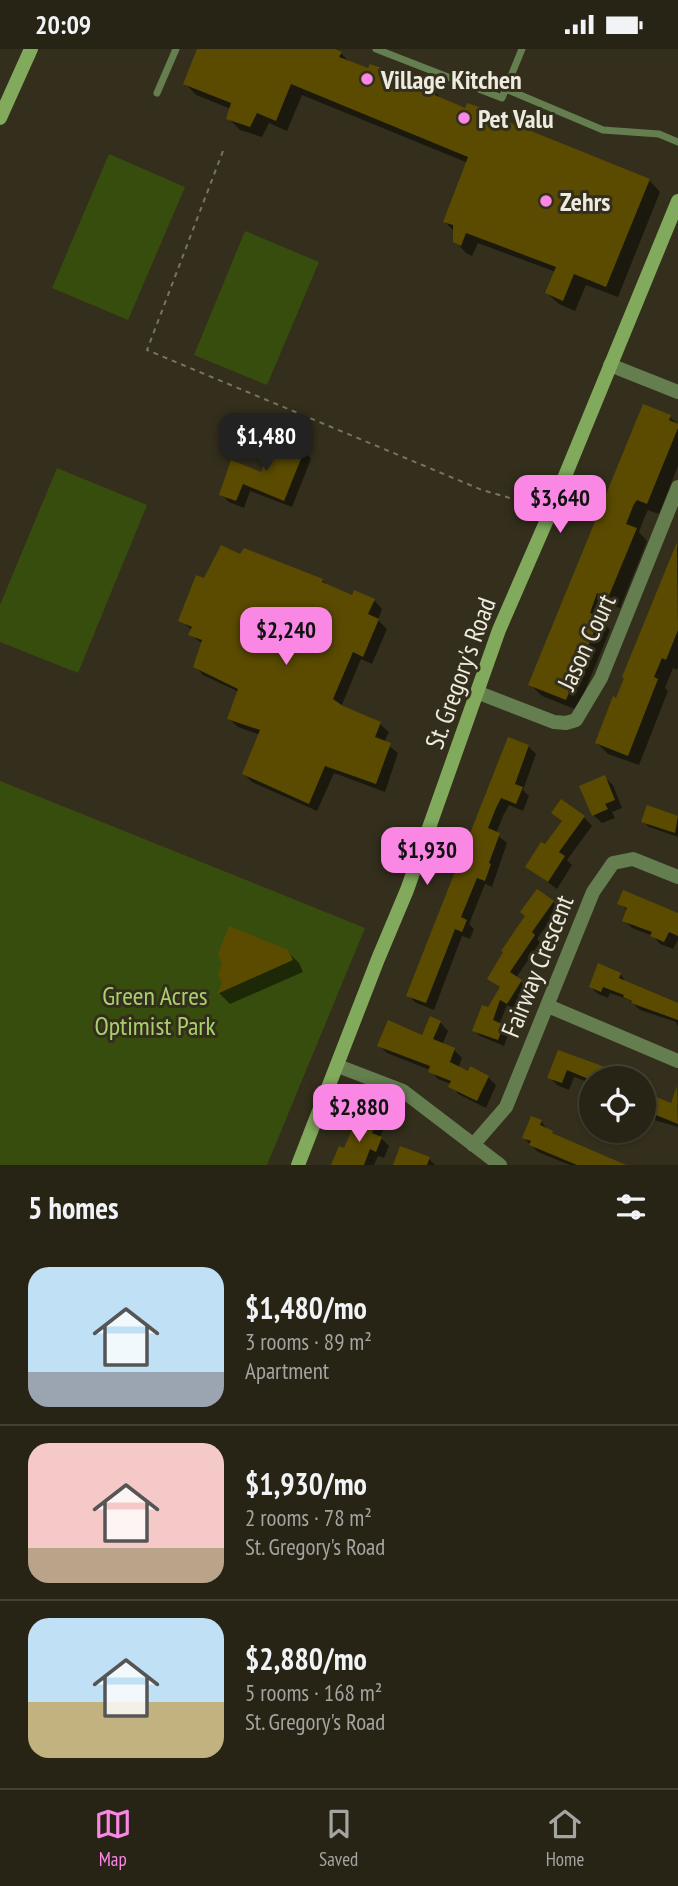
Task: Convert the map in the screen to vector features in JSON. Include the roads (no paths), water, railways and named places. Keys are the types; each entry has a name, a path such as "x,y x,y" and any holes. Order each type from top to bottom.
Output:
{"street":[{"path":"0,118 31,49"},
{"name":"St. Gregory's Road","path":"298,1165 407,890 479,693 499,630 550,515 678,201"},
{"path":"610,365 678,392"},
{"name":"Jason Court","path":"479,693 554,722 576,720 601,677 678,487"},
{"name":"Fairway Crescent","path":"473,1145 506,1107 593,892 613,863 633,859 678,877"},
{"path":"548,1006 678,1061"},
{"path":"338,1066 403,1091 500,1165"}],"lane":[{"path":"157,93 176,49"},
{"path":"376,49 502,99 522,49"},
{"path":"506,89 603,130 659,134 678,142"}],"place":[{"name":"Village Kitchen","path":"367,79"},
{"name":"Pet Valu","path":"464,118"},
{"name":"Zehrs","path":"546,201"}],"park label":[{"name":"Green Acres Optimist Park","path":"155,1010"}]}
